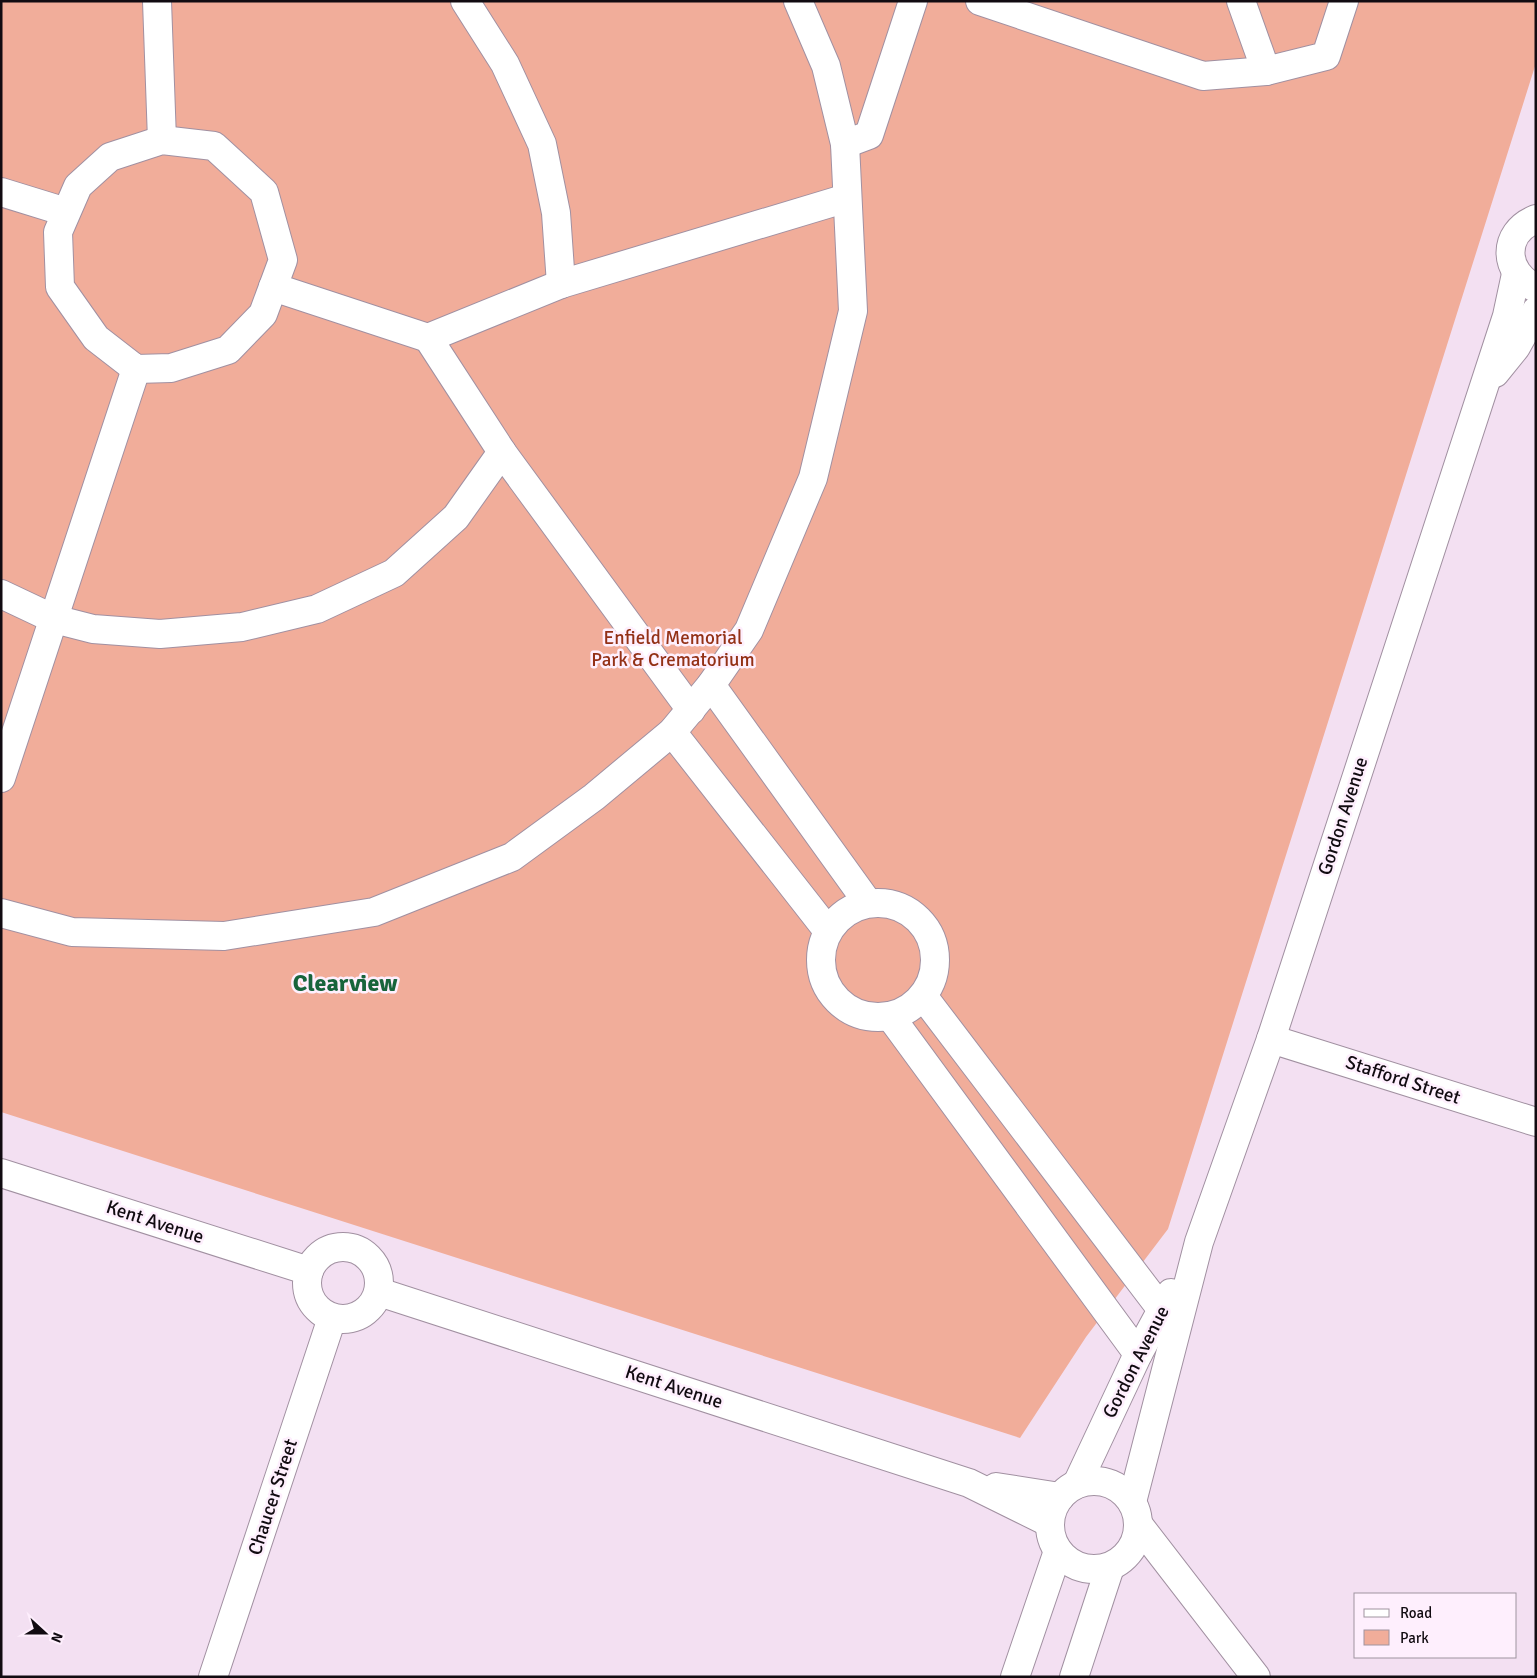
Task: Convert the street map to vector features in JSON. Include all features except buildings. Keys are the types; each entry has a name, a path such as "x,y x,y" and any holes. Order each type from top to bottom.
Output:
{"street":[{"path":"157,1 162,140"},
{"path":"465,1 505,64 542,144 556,213 561,284"},
{"path":"1,912 72,932 224,936 374,912 512,857 594,797 672,732 711,685 749,630 814,478 853,311 845,144 826,66 798,1"},
{"path":"845,144 869,135 913,1"},
{"path":"980,1 1203,76 1266,71 1326,56 1344,1"},
{"path":"1241,1 1266,71"},
{"path":"162,140 214,146 264,192 283,260 263,314 228,350 171,368 136,369 96,338 60,287 58,232 66,212 78,186 110,157 162,140"},
{"path":"1,192 66,212"},
{"path":"428,338 561,284 847,198"},
{"path":"1526,281 1510,253 1512,242 1517,232 1535,218"},
{"name":"Gordon Avenue","path":"1135,1513 1199,1242 1271,1039 1483,388 1508,316 1526,281"},
{"path":"273,288 428,338 502,452 691,710"},
{"name":"Gordon Avenue","path":"1483,388 1516,347 1536,311"},
{"path":"1,778 136,369"},
{"path":"1,594 54,619 93,629 160,634 242,627 317,609 394,573 456,517 502,452"},
{"path":"711,685 868,903"},
{"path":"672,732 828,931"},
{"path":"868,903 884,903 898,906 912,914 927,931 934,952 935,968 931,982 923,996 908,1009 890,1016 874,1018 857,1014 843,1006 831,994 823,980 820,963 822,947 828,931 846,913 868,903"},
{"path":"923,996 1162,1310"},
{"path":"890,1016 1138,1354"},
{"name":"Stafford Street","path":"1271,1039 1536,1122"},
{"name":"Kent Avenue","path":"1,1173 309,1270"},
{"name":"Gordon Avenue","path":"1068,1491 1138,1354 1199,1242"},
{"path":"350,1247 372,1260 379,1275 379,1292 373,1305 360,1316 346,1320 332,1318 317,1308 310,1299 307,1283 309,1270 316,1259 327,1251 350,1247"},
{"name":"Kent Avenue","path":"379,1292 969,1483 1050,1523"},
{"name":"Chaucer Street","path":"213,1677 332,1318"},
{"path":"1135,1513 1134,1546 1119,1561 1096,1570 1081,1568 1068,1561 1058,1551 1050,1533 1053,1509 1068,1491 1092,1481 1107,1483 1121,1490 1186,1587 1256,1677"},
{"name":"Kent Avenue","path":"969,1483 1068,1491"},
{"path":"1015,1677 1058,1551"},
{"path":"1119,1561 1186,1587"},
{"path":"1074,1677 1119,1561"}],"green space":[{"name":"Enfield Memorial Park & Crematorium","path":"1,1 1536,1 1536,63 1168,1229 1086,1337 1020,1438 1,1112"}],"district":[{"name":"Clearview","path":"345,983"}]}
